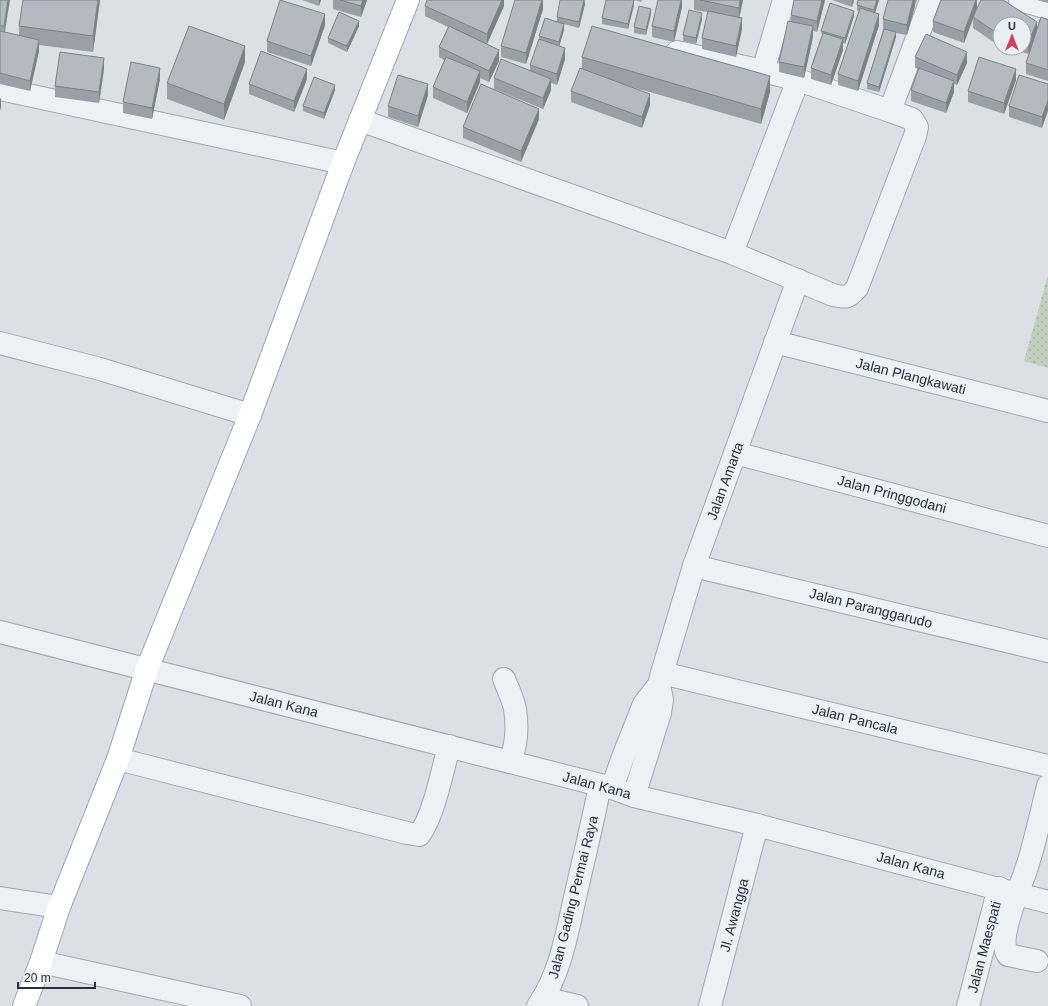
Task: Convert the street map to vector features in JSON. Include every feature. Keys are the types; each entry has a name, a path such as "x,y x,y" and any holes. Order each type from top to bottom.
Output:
{"main road":[{"path":"24,1006 41,962 59,907 118,759 147,669 250,415 343,163 408,0"}],"street":[{"path":"764,71 784,0"},
{"path":"890,111 930,0"},
{"path":"1020,0 1048,8"},
{"path":"360,120 732,253 844,298 850,296 858,288 916,132 917,127 912,118 798,80 657,47"},
{"path":"732,253 798,80"},
{"path":"0,89 343,163"},
{"name":"Jalan Amarta","path":"606,787 623,757 644,704 660,679 694,566 798,280"},
{"name":"Jalan Plangkawati","path":"775,342 1048,411"},
{"path":"0,343 100,369 250,415"},
{"name":"Jalan Pringgodani","path":"735,453 1048,536"},
{"name":"Jalan Paranggarudo","path":"694,566 1048,651"},
{"name":"Jalan Kana","path":"0,632 449,746 606,787 634,796 757,825 1048,902"},
{"path":"504,679 515,708 515,747 510,762"},
{"name":"Jalan Amarta","path":"634,796 660,713 662,700 660,679"},
{"name":"Jalan Pancala","path":"660,679 1048,766"},
{"path":"118,759 419,835 424,829 434,800 449,746"},
{"path":"1037,961 1008,955 1005,951 1008,921 1008,891 1026,870 1048,786"},
{"name":"Jalan Gading Permai Raya","path":"540,1002 552,981 564,942 606,787"},
{"name":"Jl. Awangga","path":"710,1006 757,825"},
{"name":"Jalan Maespati","path":"968,1006 1008,891"},
{"path":"0,898 59,907"},
{"path":"41,962 240,1006"},
{"path":"540,1002 578,1006"}],"green space":[{"path":"1048,275 1048,368 1024,361"}],"building":[{"path":"0,0 8,0 4,26 0,26"},
{"path":"23,0 98,0 93,36 19,26"},
{"path":"280,0 325,14 311,56 267,41"},
{"path":"340,0 363,0 361,6"},
{"path":"427,0 502,0 487,34 425,6"},
{"path":"515,0 542,0 526,53 501,46"},
{"path":"560,0 584,0 579,22 557,17"},
{"path":"606,0 634,0 628,24 602,18"},
{"path":"658,0 681,0 674,31 652,26"},
{"path":"700,0 740,0 739,8"},
{"path":"794,0 822,0 817,21 791,15"},
{"path":"858,0 877,0 874,10 857,5"},
{"path":"888,0 913,0 907,25 883,19"},
{"path":"941,0 976,0 964,32 933,21"},
{"path":"981,0 1003,0 1028,16 992,16 992,30 973,17"},
{"path":"830,3 854,11 845,38 821,31"},
{"path":"639,6 651,9 646,30 634,27"},
{"path":"860,8 879,14 858,81 838,74"},
{"path":"689,10 702,13 696,38 683,35"},
{"path":"708,11 742,18 736,46 702,38"},
{"path":"339,12 359,21 347,46 328,38"},
{"path":"1041,17 1048,20 1048,70 1026,63 1028,56 1032,56 1032,45"},
{"path":"545,18 564,24 559,42 539,36"},
{"path":"1032,19 1037,22 1032,34"},
{"path":"788,21 813,26 804,67 779,62"},
{"path":"189,26 245,46 224,104 167,83"},
{"path":"449,26 499,50 489,71 439,47"},
{"path":"592,26 770,76 761,109 582,57"},
{"path":"884,29 896,32 879,87 867,83"},
{"path":"0,31 39,40 30,81 0,73"},
{"path":"823,33 843,39 831,75 811,68"},
{"path":"926,34 967,52 957,75 915,57"},
{"path":"539,39 565,48 557,74 530,65"},
{"path":"261,51 307,69 294,101 249,84"},
{"path":"60,52 104,58 99,92 55,86"},
{"path":"446,57 480,71 467,102 433,87"},
{"path":"979,57 1016,69 1004,103 968,91"},
{"path":"501,59 551,79 543,98 494,78"},
{"path":"131,62 160,68 152,108 123,102"},
{"path":"580,68 650,94 642,117 571,91"},
{"path":"919,68 954,81 946,103 911,90"},
{"path":"398,75 428,84 418,116 388,106"},
{"path":"1019,75 1048,84 1048,100 1042,117 1009,106"},
{"path":"314,77 335,85 324,113 303,106"},
{"path":"481,84 539,109 521,151 463,127"}]}
